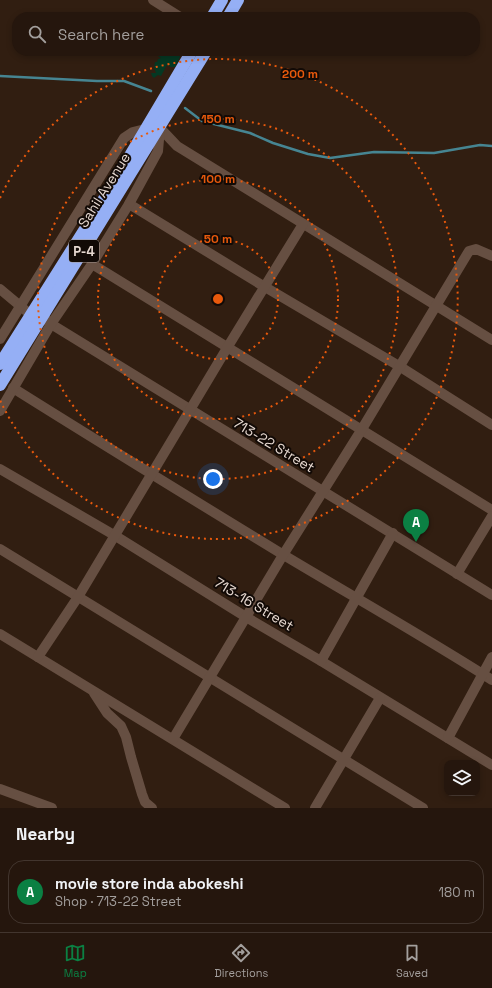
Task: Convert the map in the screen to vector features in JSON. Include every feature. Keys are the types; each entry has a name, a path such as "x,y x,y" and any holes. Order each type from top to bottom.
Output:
{"highway":[{"path":"215,12 222,0"},
{"path":"231,12 238,0"},
{"name":"Sahil Avenue","path":"0,385 47,321 189,56"},
{"name":"Sahil Avenue","path":"0,364 151,127 202,56"}],"street":[{"path":"153,0 172,12"},
{"path":"0,411 47,321 92,264 129,204 158,151 151,127"},
{"path":"151,127 177,146 303,224 437,304 492,340"},
{"path":"0,339 124,138 133,132 151,127"},
{"path":"129,204 264,287 399,366 492,425"},
{"path":"38,657 78,597 303,224"},
{"path":"173,739 283,555 362,430 469,251 476,249 492,256"},
{"path":"92,264 492,510"},
{"path":"0,288 31,314"},
{"name":"713-22 Street","path":"47,321 492,595"},
{"path":"13,388 283,555 492,680"},
{"name":"713-16 Street","path":"0,469 114,535 246,617 321,660 380,698 492,765"},
{"path":"457,574 492,516"},
{"path":"321,660 393,534"},
{"path":"0,549 423,808"},
{"path":"0,634 285,808"},
{"path":"448,738 492,657"},
{"path":"93,690 107,713 121,726 126,737 145,802 152,808"},
{"path":"315,808 380,698"},
{"path":"0,789 52,808"}],"green space":[{"path":"158,56 180,57 175,67 167,65 161,76 158,75 154,78 151,73 156,73 154,68 155,62 161,58"}],"waterway":[{"path":"0,76 124,81 151,91"},
{"path":"185,108 202,121 250,133 273,143 308,154 330,158 374,152 434,153 480,145 492,146"}],"place":[{"name":"movie store inda abokeshi","path":"416,542"}]}
